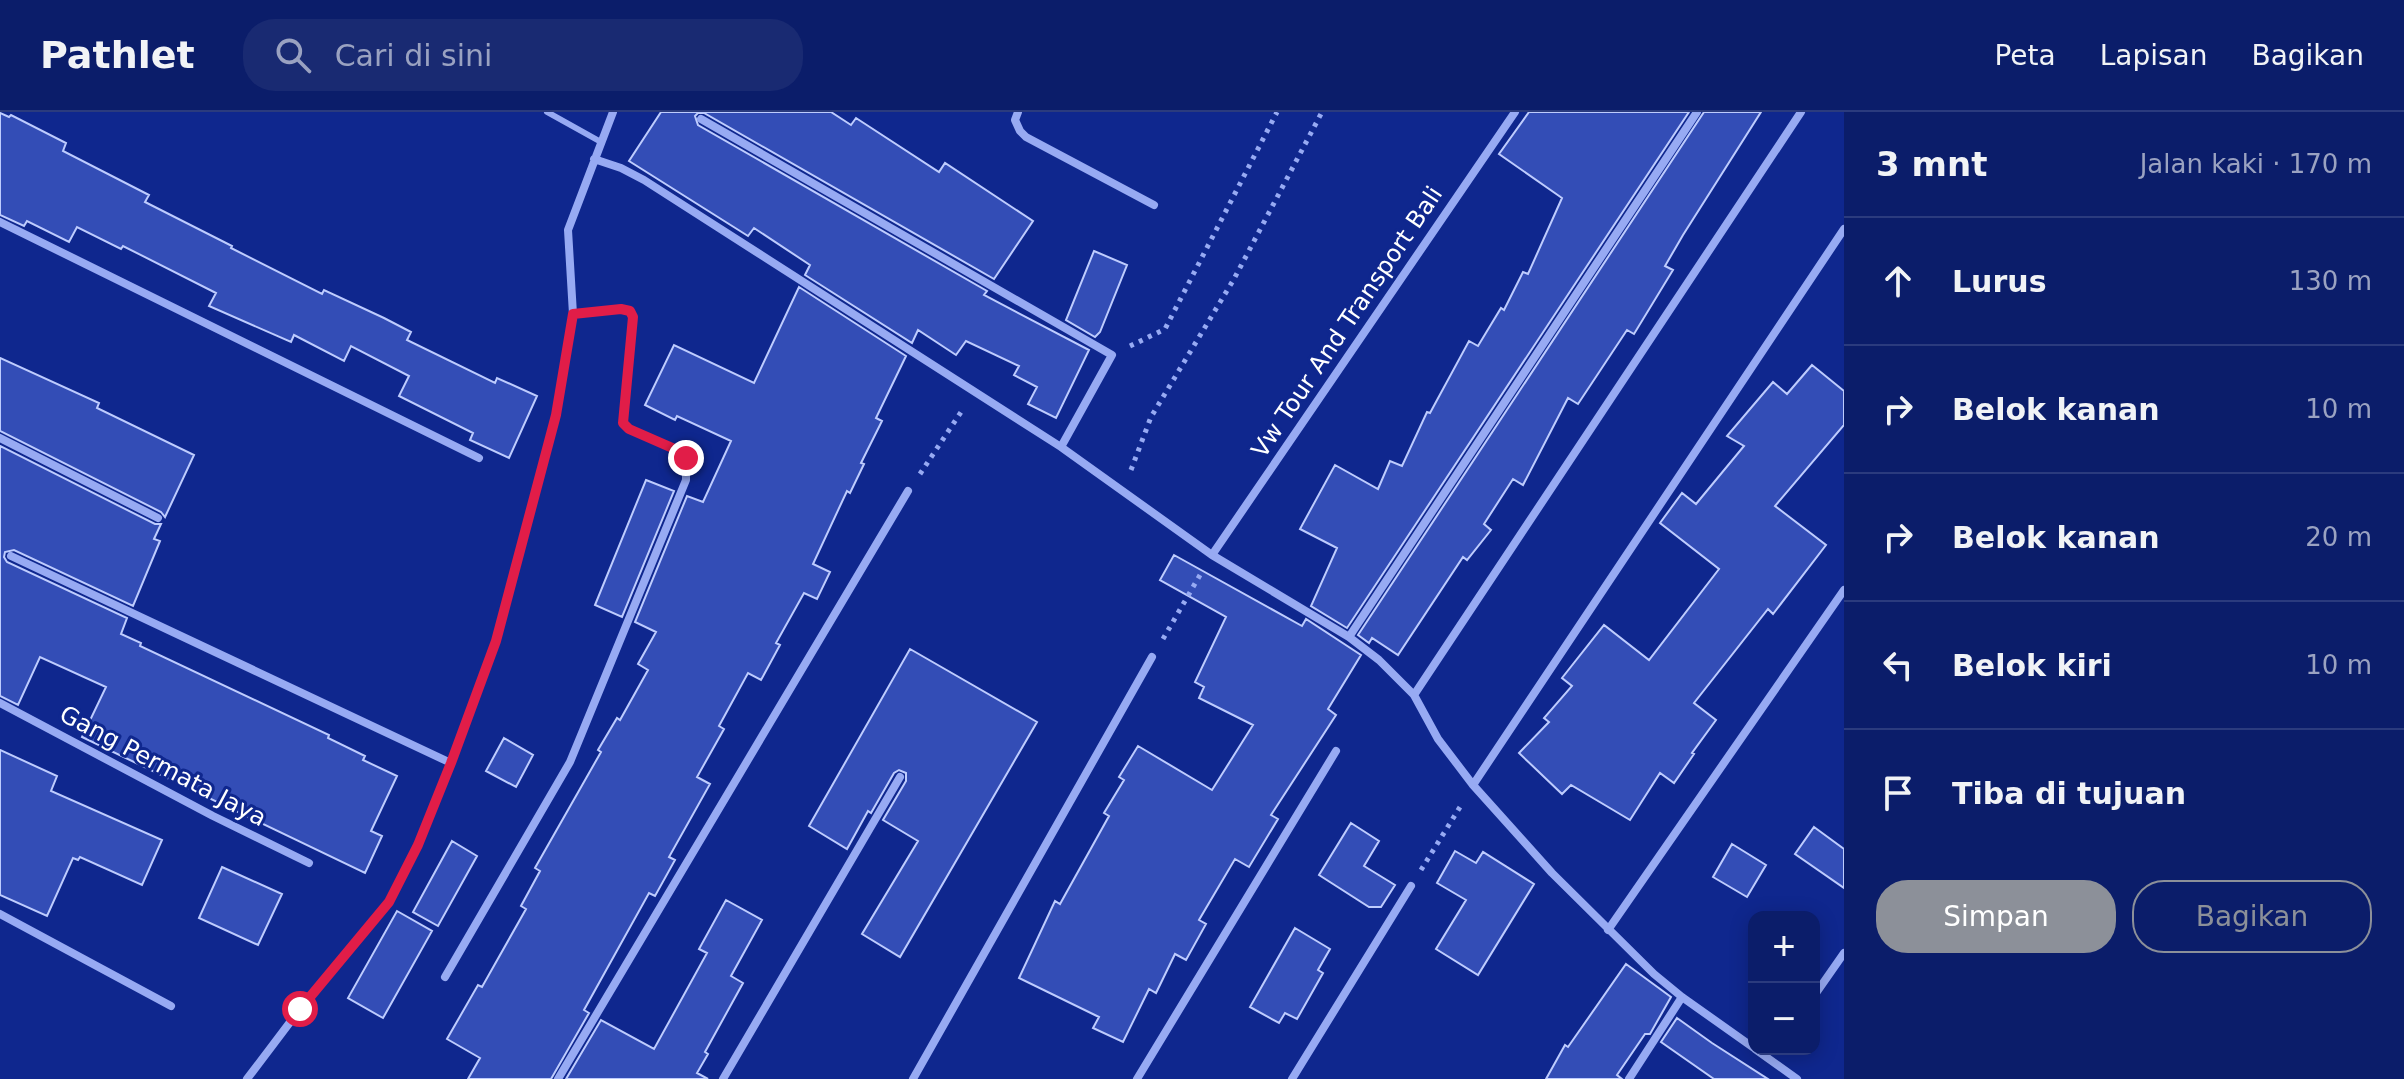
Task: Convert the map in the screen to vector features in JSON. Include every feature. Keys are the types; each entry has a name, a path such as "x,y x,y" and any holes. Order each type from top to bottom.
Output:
{"street":[{"path":"247,1079 300,1009 389,902 418,845 451,763 496,641 556,415 573,314 568,230 613,112"},
{"path":"1018,112 1015,120 1026,137 1154,205"},
{"name":"Vw Tour And Transport Bali","path":"1212,555 1515,112"},
{"path":"1349,637 1697,112"},
{"path":"1414,695 1801,112"},
{"path":"701,119 1112,355 1061,447"},
{"path":"594,159 644,180 975,391 1061,447 1212,555 1349,637 1379,660 1414,695 1438,739 1473,785 1552,873 1608,930 1682,997 1748,1044"},
{"path":"0,222 479,458"},
{"path":"1473,785 1844,229"},
{"path":"445,977 570,762 686,480 686,458 677,450 629,429 623,423 633,317 630,311 621,309 573,314"},
{"path":"0,438 158,518"},
{"path":"558,1079 908,491"},
{"path":"11,556 451,763"},
{"path":"1608,930 1844,590"},
{"path":"913,1079 1152,657"},
{"name":"Gang Permata Jaya","path":"0,703 213,816 309,863"},
{"path":"1137,1079 1336,751"},
{"path":"723,1079 900,777"},
{"path":"1292,1079 1411,886"},
{"path":"0,914 171,1006"},
{"path":"1820,987 1844,953"},
{"path":"1629,1079 1682,997"},
{"path":"1763,1055 1797,1079"},
{"path":"1770,1060 1774,1055"}],"lane":[{"path":"547,112 601,142"}],"path":[{"path":"1112,355 1165,329 1277,112"},
{"path":"1123,491 1151,417 1234,279 1322,112"},
{"path":"908,491 975,391"},
{"path":"1152,657 1212,555"},
{"path":"1411,886 1473,785"}],"building":[{"path":"661,112 831,112 851,125 856,118 939,172 945,163 1033,221 994,279 704,113 695,116 698,125 987,291 984,295 1089,350 1056,418 1028,404 1037,387 1014,375 1019,366 966,341 956,355 918,330 912,343 805,275 810,265 754,228 748,236 629,161"},
{"path":"1529,112 1689,112 1347,628 1311,606 1337,548 1300,529 1335,465 1378,489 1390,461 1402,466 1427,412 1430,413 1469,341 1478,346 1501,308 1504,310 1523,272 1528,274 1562,198 1499,154"},
{"path":"1704,112 1761,112 1665,266 1673,270 1634,334 1627,330 1578,404 1568,398 1523,485 1513,479 1484,524 1491,530 1467,560 1463,557 1398,655 1372,638 1369,643 1358,635"},
{"path":"0,113 11,115 66,143 63,151 149,195 145,202 231,248 322,294 324,290 384,318 411,332 407,340 495,383 497,378 537,396 509,458 470,440 473,433 399,396 409,376 351,346 344,361 294,335 291,342 209,306 216,293 123,246 121,249 77,227 69,242 27,221 24,226 0,215"},
{"path":"1094,251 1127,265 1100,332 1095,337 1066,320"},
{"path":"799,287 906,356 876,418 882,421 861,463 864,464 850,493 847,491 813,564 830,572 817,599 804,593 776,643 780,645 761,680 748,673 719,726 724,729 697,777 710,784 669,857 675,860 655,896 649,893 584,1010 589,1013 551,1079 468,1079 480,1058 447,1039 478,985 482,987 526,909 521,906 540,871 535,868 601,752 598,750 617,718 620,720 648,670 638,664 656,632 635,622 687,496 703,502 731,441 645,405 674,345 754,383"},
{"path":"0,358 99,403 97,408 194,455 165,517 161,512 0,431"},
{"path":"1812,365 1844,391 1844,425 1775,506 1826,545 1773,614 1768,609 1694,703 1716,720 1674,783 1660,773 1630,820 1571,785 1562,794 1519,753 1549,722 1544,718 1572,686 1562,678 1604,625 1649,660 1719,569 1660,523 1682,493 1696,504 1744,446 1727,436 1773,382 1787,394"},
{"path":"0,446 155,524 161,524 154,539 160,541 133,606 14,550 5,552 7,562 127,618 121,634 141,643 140,646 329,735 328,738 365,756 363,760 397,776 371,831 382,836 365,873 82,737 106,687 40,657 18,705 0,696"},
{"path":"646,480 674,491 622,617 595,605"},
{"path":"1174,555 1302,626 1306,619 1361,655 1328,709 1336,715 1271,815 1278,819 1249,867 1235,859 1199,920 1206,924 1186,960 1175,954 1156,993 1149,989 1123,1042 1093,1028 1099,1017 1019,978 1055,901 1060,904 1109,816 1104,813 1124,780 1119,777 1138,746 1212,790 1253,725 1199,698 1204,687 1195,682 1226,617 1160,580"},
{"path":"910,649 1037,722 900,957 862,934 918,841 883,820 906,781 906,773 899,770 894,773 847,849 809,826"},
{"path":"504,738 533,755 516,787 486,771"},
{"path":"0,750 57,776 51,791 162,840 142,885 80,857 78,860 73,858 47,916 0,895"},
{"path":"1351,823 1379,841 1364,866 1395,885 1381,907 1369,907 1319,875"},
{"path":"1814,827 1844,849 1844,888 1795,854"},
{"path":"452,841 477,856 438,926 413,912"},
{"path":"1732,844 1766,865 1747,897 1713,877"},
{"path":"1455,851 1476,863 1483,852 1534,884 1478,975 1436,949 1466,900 1437,883"},
{"path":"222,867 282,894 258,945 199,918"},
{"path":"726,900 762,920 731,976 743,983 705,1052 708,1054 697,1073 708,1079 566,1079 601,1020 654,1049 707,953 699,949"},
{"path":"397,911 432,931 383,1018 348,998"},
{"path":"1295,928 1330,949 1318,970 1323,973 1297,1019 1285,1013 1279,1023 1250,1007"},
{"path":"1626,964 1671,997 1650,1034 1645,1034 1617,1075 1622,1079 1546,1079 1565,1045 1568,1047"},
{"path":"1677,1018 1768,1079 1714,1079 1661,1042"}],"route":[{"path":"300,1009 389,902 418,845 451,763 496,641 556,415 573,314 621,309 630,311 633,317 623,423 629,429 677,450 686,458"}]}
